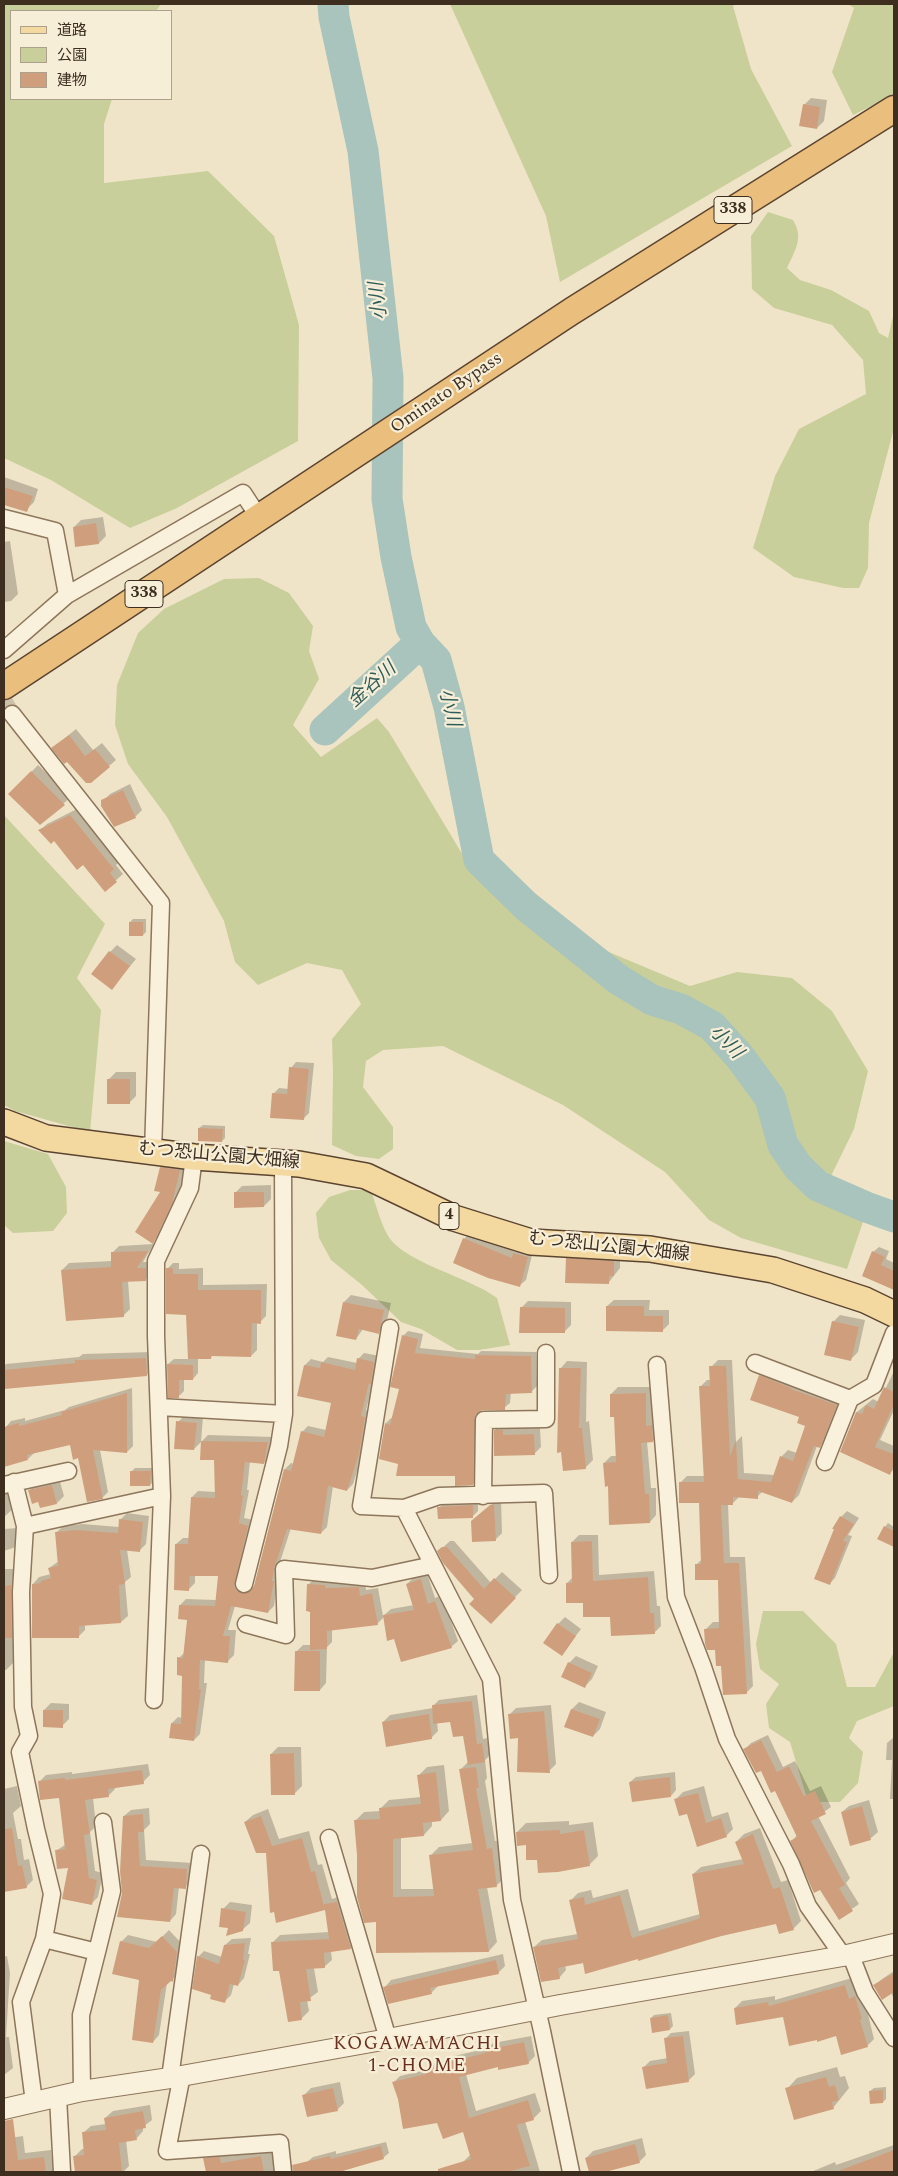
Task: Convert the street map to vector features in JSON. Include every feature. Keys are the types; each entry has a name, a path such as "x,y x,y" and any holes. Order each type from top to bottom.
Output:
{"highway":[{"name":"Ominato Bypass","path":"4,686 260,519 572,311 894,108"}],"main road":[{"name":"むつ恐山公園大畑線","path":"4,1122 46,1138 194,1157 299,1164 366,1176 454,1218 531,1242 650,1249 773,1270 865,1300 894,1314"}],"street":[{"path":"4,650 67,595 243,493 260,519"},
{"path":"4,518 55,531 67,595"},
{"path":"12,714 161,903 153,1152"},
{"path":"154,1700 162,1496 156,1261 190,1188 194,1157"},
{"path":"244,1584 279,1446 284,1414 283,1163"},
{"path":"390,1328 361,1506 404,1508 439,1496 544,1493 549,1575"},
{"path":"825,1462 850,1399 874,1385 894,1333"},
{"path":"483,1496 484,1420 546,1419 546,1353"},
{"path":"754,1363 850,1399"},
{"path":"657,1365 676,1597 703,1667 727,1739 791,1864 808,1906 846,1954 865,1992 894,2038"},
{"path":"159,1407 284,1414"},
{"path":"34,2102 21,2002 44,1939 52,1894 20,1752 30,1736 23,1707 21,1592 25,1526 9,1484 68,1471"},
{"path":"25,1526 162,1496"},
{"path":"404,1508 491,1679 512,1900 571,2172"},
{"path":"246,1624 286,1635 284,1569 372,1578 433,1565"},
{"path":"82,2091 81,2014 112,1891 103,1822"},
{"path":"329,1838 388,2040"},
{"path":"202,1854 167,2151 280,2143 283,2172"},
{"path":"44,1939 96,1952"},
{"path":"4,2109 82,2091 176,2077 388,2040 894,1944"},
{"path":"58,2097 62,2172"}],"green space":[{"path":"4,4 161,4 157,10 10,10 10,100 112,100 104,124 104,183 208,171 274,236 299,325 298,441 177,508 130,528 51,480 4,458"},
{"path":"450,4 736,4 733,6 751,69 792,146 560,282 546,216"},
{"path":"848,4 894,4 894,95 853,115 832,72 854,8"},
{"path":"768,212 793,220 796,226 798,232 797,244 787,268 800,280 831,290 869,311 879,333 888,338 894,312 894,428 869,523 868,568 859,588 843,588 794,577 753,548 775,476 799,429 866,394 863,360 832,325 774,308 752,289 751,236"},
{"path":"259,578 289,593 313,626 309,651 319,679 293,725 321,757 377,718 389,732 476,877 542,924 690,986 737,972 792,978 832,1011 868,1071 854,1129 831,1176 869,1204 847,1269 741,1238 709,1220 665,1172 563,1105 443,1046 383,1050 366,1061 363,1087 393,1127 393,1149 379,1159 356,1156 332,1145 332,1039 361,1004 342,970 307,963 258,985 235,962 224,921 167,817 128,764 115,725 117,685 138,633 164,609 224,579"},
{"path":"4,815 105,924 77,978 101,1010 90,1132 15,1111 4,1105"},
{"path":"4,1141 48,1154 66,1187 67,1213 53,1231 13,1233 4,1225"},
{"path":"350,1190 371,1190 387,1234 406,1253 485,1290 497,1298 510,1345 479,1350 457,1350 421,1329 401,1322 362,1285 331,1260 319,1238 316,1213 329,1197"},
{"path":"763,1611 803,1611 836,1644 847,1687 875,1687 894,1652 894,1706 857,1721 849,1738 863,1752 858,1783 840,1802 808,1802 790,1742 769,1728 766,1704 779,1684 760,1669 756,1644"}],"building":[{"path":"803,104 820,107 817,129 799,126"},
{"path":"4,487 33,496 27,512 4,505"},
{"path":"96,523 99,544 75,547 73,527"},
{"path":"69,735 85,756 95,749 110,767 91,783 86,783 67,762 64,764 51,748"},
{"path":"31,771 65,805 40,825 8,794"},
{"path":"123,790 136,818 114,827 101,806 101,800"},
{"path":"70,815 114,869 110,873 117,882 105,892 83,865 77,870 54,841 51,844 38,830"},
{"path":"129,922 143,922 143,936 129,936"},
{"path":"109,951 130,966 112,990 91,974"},
{"path":"289,1067 309,1069 304,1120 270,1118 272,1093 287,1094"},
{"path":"107,1079 130,1079 130,1104 107,1104"},
{"path":"198,1128 223,1129 222,1142 198,1141"},
{"path":"160,1167 180,1170 172,1204 153,1244 135,1232 160,1192 154,1191"},
{"path":"234,1192 264,1192 264,1207 234,1208"},
{"path":"463,1238 512,1258 513,1253 528,1257 520,1287 488,1278 453,1263"},
{"path":"148,1251 137,1268 146,1268 146,1281 122,1282 124,1317 66,1321 61,1270 111,1267 111,1252"},
{"path":"872,1251 885,1257 881,1265 894,1271 894,1290 862,1276"},
{"path":"566,1258 614,1261 614,1276 609,1276 609,1284 565,1283"},
{"path":"166,1268 173,1268 173,1274 198,1274 198,1290 261,1290 261,1324 252,1323 251,1357 211,1356 211,1359 188,1359 186,1315 166,1314"},
{"path":"343,1302 384,1310 379,1334 359,1329 356,1340 336,1336"},
{"path":"606,1306 644,1306 644,1316 663,1316 663,1332 606,1331"},
{"path":"520,1307 565,1308 565,1333 519,1333"},
{"path":"832,1321 859,1327 851,1361 824,1355"},
{"path":"402,1335 418,1339 415,1353 475,1359 475,1355 531,1356 532,1393 506,1394 505,1410 483,1410 475,1415 473,1485 455,1486 455,1476 396,1476 398,1464 379,1459 385,1423 390,1425 399,1389 390,1387"},
{"path":"146,1358 147,1376 4,1389 4,1370 75,1363 75,1360"},
{"path":"357,1358 374,1362 371,1384 369,1383 361,1416 365,1417 359,1454 347,1491 328,1486 321,1534 287,1529 274,1569 272,1581 274,1581 268,1613 231,1606 223,1636 230,1636 228,1663 200,1660 199,1689 201,1689 194,1741 169,1738 171,1723 181,1724 182,1676 177,1675 177,1657 183,1658 187,1620 178,1619 179,1605 215,1606 218,1576 190,1576 189,1591 174,1590 175,1544 188,1544 191,1497 215,1498 214,1460 200,1460 201,1441 268,1442 264,1464 245,1462 239,1523 248,1526 234,1586 237,1591 247,1593 254,1586 284,1469 291,1471 301,1431 324,1437 331,1403 297,1396 304,1365 320,1368 321,1362 355,1370"},
{"path":"167,1364 193,1365 193,1380 179,1380 179,1398 168,1398"},
{"path":"709,1366 726,1366 730,1456 736,1440 738,1479 771,1482 780,1456 793,1461 805,1426 797,1423 799,1417 750,1400 759,1375 791,1389 837,1405 820,1448 814,1446 792,1503 758,1491 758,1499 733,1497 733,1505 721,1505 724,1563 739,1563 747,1694 723,1695 721,1666 716,1666 715,1650 707,1650 704,1629 719,1628 718,1580 695,1580 695,1564 701,1564 699,1503 679,1503 679,1482 704,1482 699,1386 710,1386"},
{"path":"559,1368 581,1368 579,1428 582,1428 586,1469 563,1471 561,1452 557,1453"},
{"path":"884,1387 894,1392 894,1404 875,1447 894,1454 894,1465 890,1475 840,1452 856,1412 862,1414 866,1405 874,1409"},
{"path":"127,1393 127,1453 93,1450 103,1499 87,1502 78,1458 73,1460 70,1445 27,1455 28,1460 4,1467 4,1427 19,1423 19,1426 62,1415 61,1412"},
{"path":"646,1393 646,1426 652,1425 653,1442 641,1443 645,1494 649,1494 650,1523 609,1525 608,1486 605,1487 603,1463 616,1462 614,1417 610,1417 610,1394"},
{"path":"176,1421 197,1423 194,1450 174,1449"},
{"path":"494,1430 503,1430 503,1435 534,1434 535,1455 494,1456"},
{"path":"130,1471 151,1471 150,1486 130,1486"},
{"path":"52,1485 57,1504 40,1508 38,1502 32,1504 28,1490"},
{"path":"494,1504 496,1541 472,1542 471,1521 490,1505"},
{"path":"473,1505 473,1518 438,1519 437,1507"},
{"path":"840,1516 854,1524 843,1541 847,1542 830,1585 814,1579 834,1529 832,1529"},
{"path":"119,1519 143,1522 140,1552 120,1550 125,1584 119,1585 121,1623 79,1626 79,1638 32,1638 32,1584 41,1583 41,1581 51,1578 48,1568 58,1566 55,1532 76,1530 118,1533"},
{"path":"884,1526 894,1531 894,1547 877,1539"},
{"path":"592,1541 593,1581 648,1577 650,1613 654,1613 655,1634 611,1636 610,1617 583,1617 583,1603 566,1603 566,1583 572,1583 571,1542"},
{"path":"442,1547 447,1547 484,1589 494,1578 516,1598 491,1624 469,1604 474,1599 443,1563 437,1551"},
{"path":"421,1579 428,1604 435,1601 452,1648 401,1662 394,1639 387,1641 383,1615 414,1610 406,1584"},
{"path":"307,1584 325,1585 325,1588 359,1587 360,1596 372,1593 378,1625 327,1631 327,1649 310,1650 310,1612 306,1611"},
{"path":"11,1585 12,1638 4,1638 4,1586"},
{"path":"557,1623 576,1636 562,1656 543,1643"},
{"path":"295,1651 320,1651 320,1691 294,1691"},
{"path":"568,1662 592,1673 585,1688 561,1677"},
{"path":"472,1701 477,1744 482,1743 485,1762 468,1765 463,1736 453,1737 450,1722 433,1724 432,1705"},
{"path":"571,1709 600,1719 593,1737 564,1727"},
{"path":"43,1710 63,1710 63,1728 43,1727"},
{"path":"544,1711 550,1773 517,1772 518,1738 510,1739 508,1714"},
{"path":"429,1714 432,1739 386,1747 382,1722"},
{"path":"761,1740 777,1772 789,1766 804,1796 815,1791 826,1814 811,1821 845,1885 839,1888 853,1911 839,1920 820,1890 814,1893 790,1841 797,1837 775,1791 771,1793 761,1771 756,1773 743,1749"},
{"path":"294,1753 295,1795 271,1795 270,1754"},
{"path":"476,1767 479,1788 476,1788 487,1849 492,1848 497,1887 478,1889 489,1952 376,1953 376,1922 364,1923 357,1897 357,1855 354,1820 380,1819 379,1808 421,1804 417,1775 436,1772 441,1821 423,1823 424,1836 393,1839 393,1897 434,1896 429,1855 473,1850 459,1769"},
{"path":"142,1770 144,1784 108,1789 109,1797 85,1800 90,1834 84,1835 89,1878 97,1880 92,1905 62,1899 68,1868 57,1869 55,1850 65,1849 59,1798 40,1800 38,1781 65,1778 65,1780"},
{"path":"670,1777 671,1797 632,1802 629,1782"},
{"path":"698,1793 706,1823 721,1818 727,1837 697,1847 687,1814 679,1816 674,1799"},
{"path":"862,1806 871,1840 850,1846 841,1812"},
{"path":"143,1814 144,1832 138,1832 140,1866 187,1869 186,1889 174,1888 170,1922 117,1917 122,1893 120,1871 123,1816"},
{"path":"261,1816 272,1846 302,1838 311,1872 315,1871 324,1906 324,1904 337,1902 351,1949 324,1953 325,1968 306,1969 311,2001 300,2002 302,2020 288,2022 279,1971 273,1971 271,1942 329,1939 325,1910 276,1923 274,1912 270,1913 266,1853 256,1853 244,1822"},
{"path":"12,1828 18,1866 22,1865 27,1888 4,1892 4,1829"},
{"path":"560,1830 560,1834 584,1830 590,1866 558,1872 538,1873 537,1860 526,1860 526,1845 517,1846 516,1832"},
{"path":"753,1834 773,1889 780,1887 794,1930 779,1934 776,1924 721,1936 638,1961 638,1959 585,1974 583,1963 558,1968 560,1979 541,1982 533,1947 578,1939 569,1900 584,1897 585,1905 620,1895 632,1938 695,1920 700,1918 692,1874 744,1864 735,1842"},
{"path":"221,1908 246,1912 243,1931 226,1936 228,1928 219,1927"},
{"path":"162,1936 177,1952 173,1982 171,1981 161,1990 153,2043 132,2040 139,1980 112,1974 120,1941 149,1948"},
{"path":"245,1943 243,1960 245,1960 238,1986 230,1984 225,2003 210,1999 211,1995 192,1989 197,1956 219,1964 224,1945"},
{"path":"496,1960 499,1974 430,1988 432,1994 388,2004 383,1987"},
{"path":"894,1973 894,1992 882,2000 873,1985"},
{"path":"845,1985 849,1999 855,1996 868,2047 841,2055 836,2036 817,2042 817,2040 789,2046 783,2017 736,2025 734,2008 768,2002 769,2006"},
{"path":"668,2015 670,2030 652,2033 650,2018"},
{"path":"683,2036 689,2082 646,2089 642,2067 667,2063 664,2038"},
{"path":"524,2042 529,2064 498,2070 498,2067 459,2077 469,2118 528,2100 534,2120 517,2125 530,2166 507,2172 438,2172 438,2169 471,2159 463,2132 443,2139 437,2123 403,2129 398,2099 392,2082 426,2074 425,2071 446,2065 446,2063 485,2053 485,2050"},
{"path":"826,2077 829,2087 835,2085 839,2100 832,2102 834,2109 794,2120 785,2088"},
{"path":"333,2088 338,2111 307,2117 302,2095"},
{"path":"883,2090 883,2103 870,2104 869,2091"},
{"path":"143,2111 146,2128 135,2130 137,2140 119,2143 122,2172 75,2172 73,2156 84,2155 82,2132 106,2130 104,2118"},
{"path":"13,2119 18,2160 44,2157 46,2172 4,2172 4,2121"},
{"path":"635,2144 640,2163 605,2172 589,2172 585,2158"},
{"path":"381,2146 384,2159 339,2172 293,2172 292,2165 330,2156 331,2159"},
{"path":"894,2150 894,2172 838,2172 838,2171"},
{"path":"261,2156 264,2172 206,2172 203,2158 220,2157 221,2163"}],"waterway":[{"name":"小川","path":"333,4 334,17 363,151 388,378 387,499 396,557 411,627 420,643 436,660 449,707 479,860 526,906 619,980 652,1000 681,1009 712,1026 740,1057 770,1098 783,1145 798,1167 818,1186 894,1217"},
{"name":"金谷川","path":"325,730 420,643"}],"tunnel":[{"path":"4,700 12,714"}],"district":[{"name":"KOGAWAMACHI 1-CHOME","path":"417,2056"}]}
